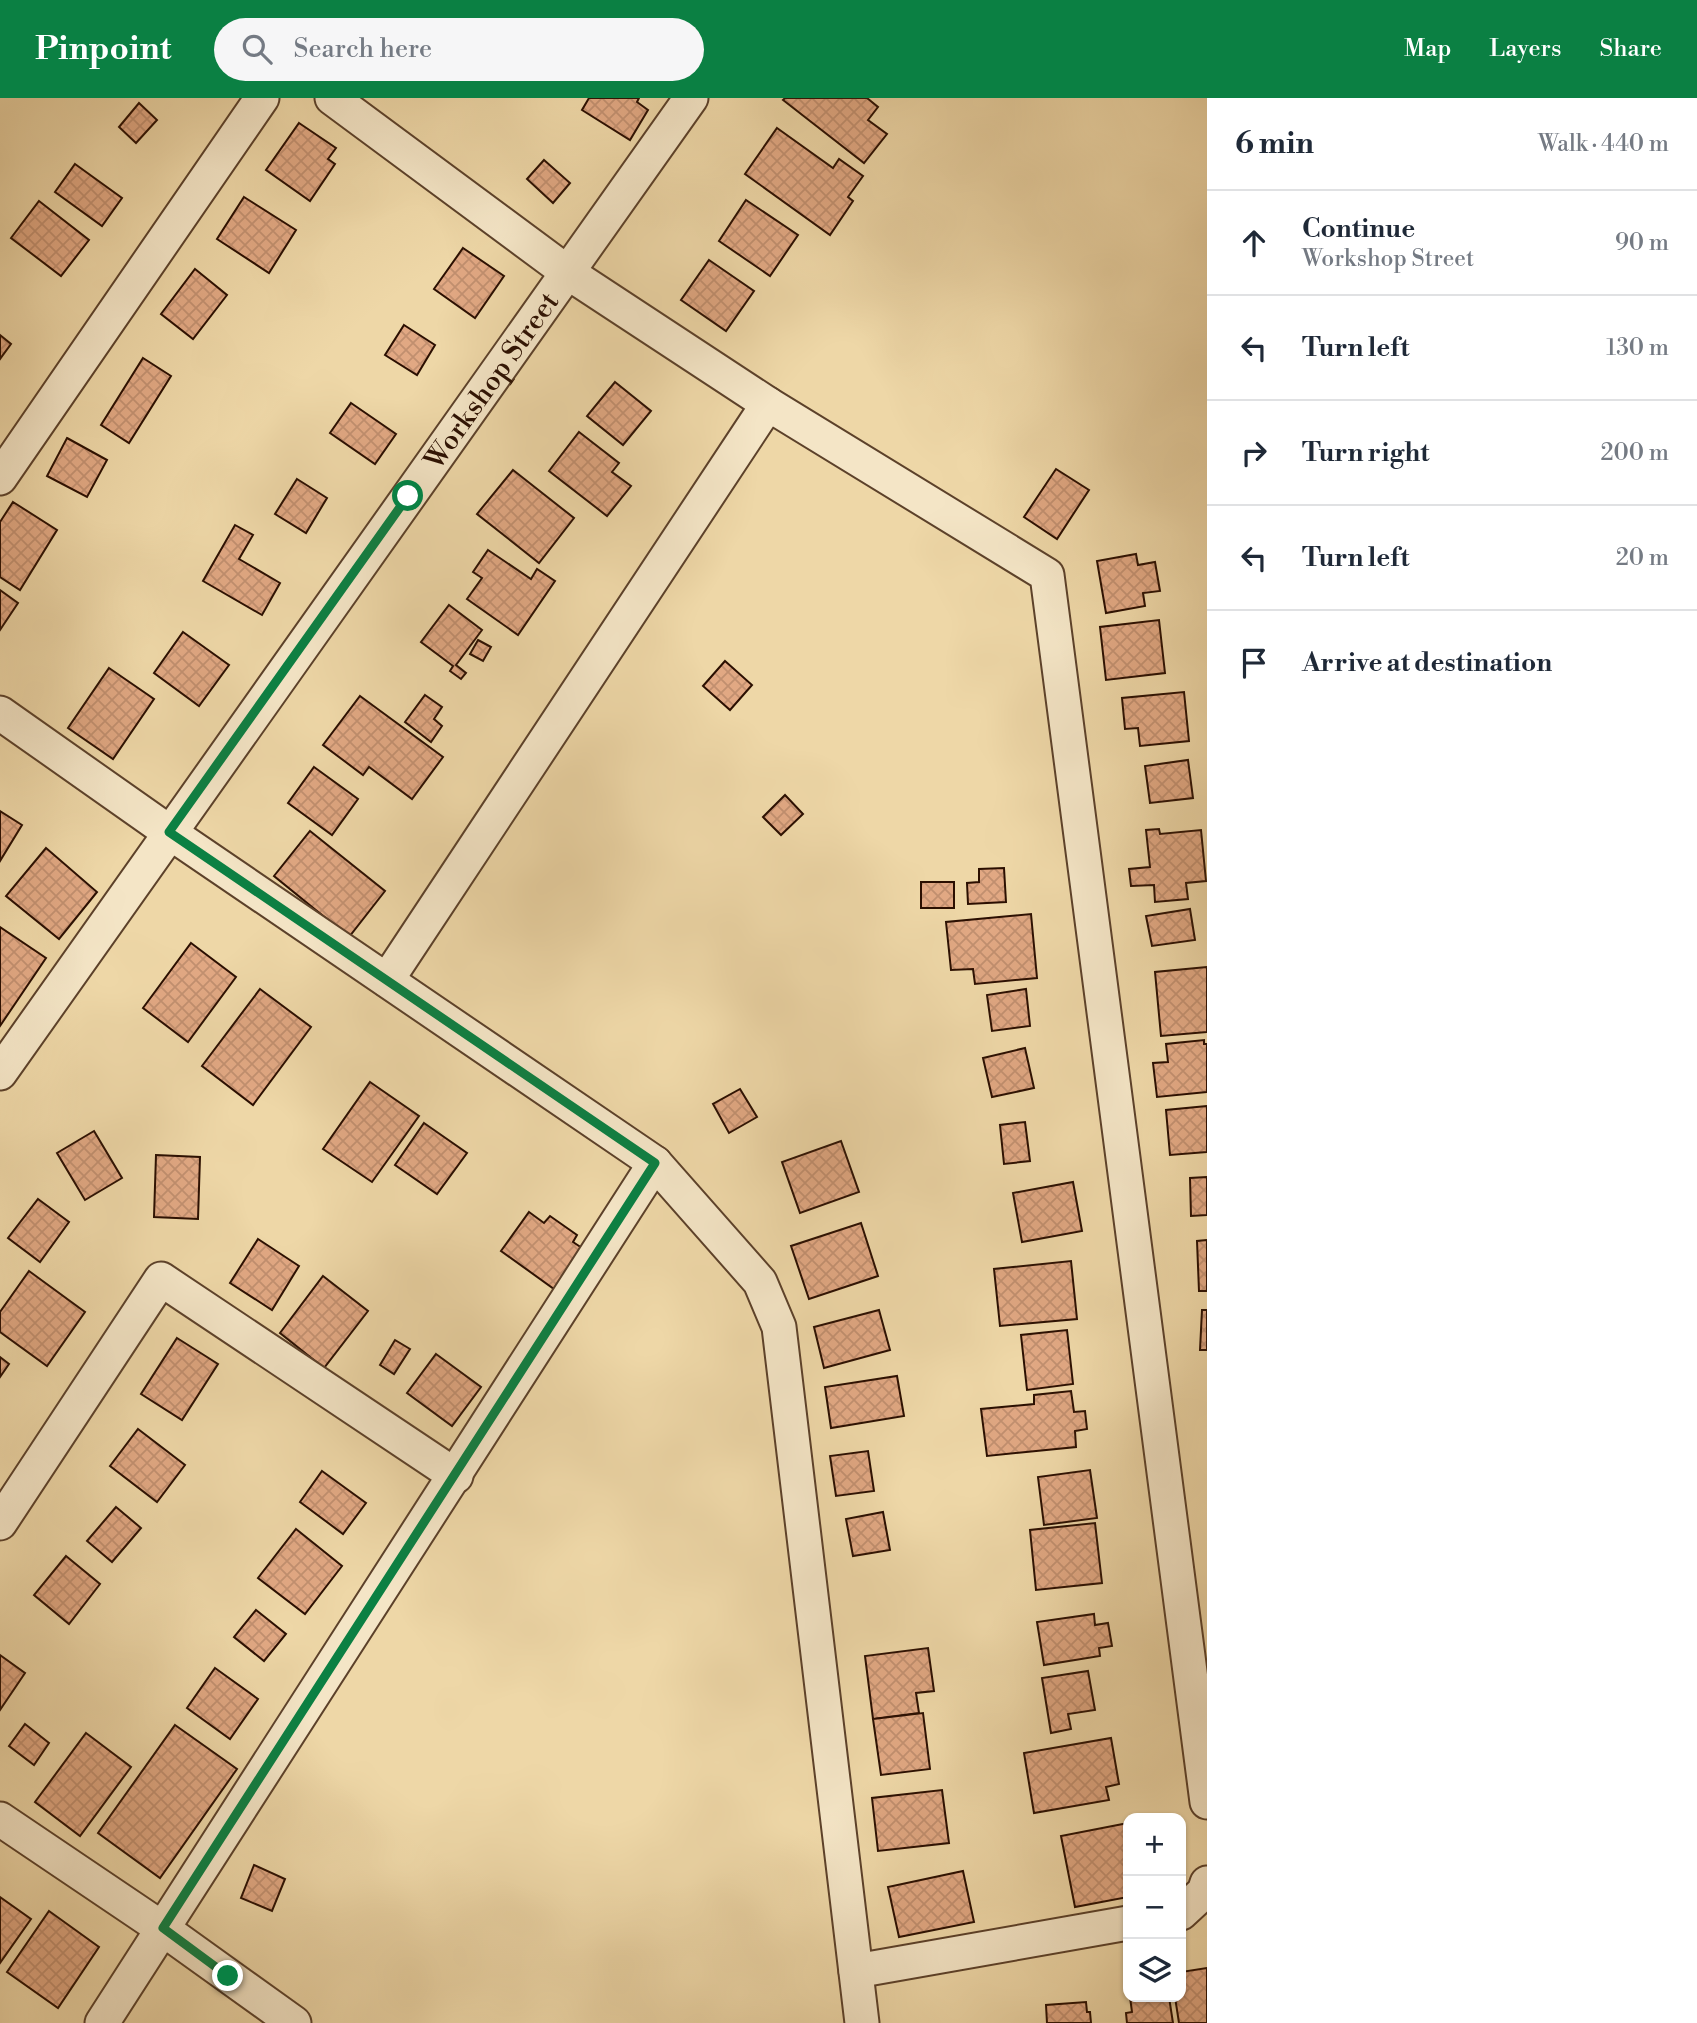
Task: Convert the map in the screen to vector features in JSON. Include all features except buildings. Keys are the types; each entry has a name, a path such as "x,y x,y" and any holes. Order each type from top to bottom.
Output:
{"street":[{"path":"0,478 262,98"},
{"path":"332,98 567,272 768,404 1047,575 1207,1802"},
{"name":"Workshop Street","path":"0,1073 691,98"},
{"path":"387,980 768,404"},
{"path":"0,713 169,832 655,1163 760,1282 779,1328 862,2023"},
{"path":"102,2023 655,1163"},
{"path":"0,1523 161,1279 456,1476"},
{"path":"0,1819 163,1928 293,2023"},
{"path":"1186,1908 1204,1892 1207,1883"},
{"path":"856,1971 1123,1924"}],"route":[{"path":"228,1976 163,1928 655,1163 169,832 408,496"}]}
